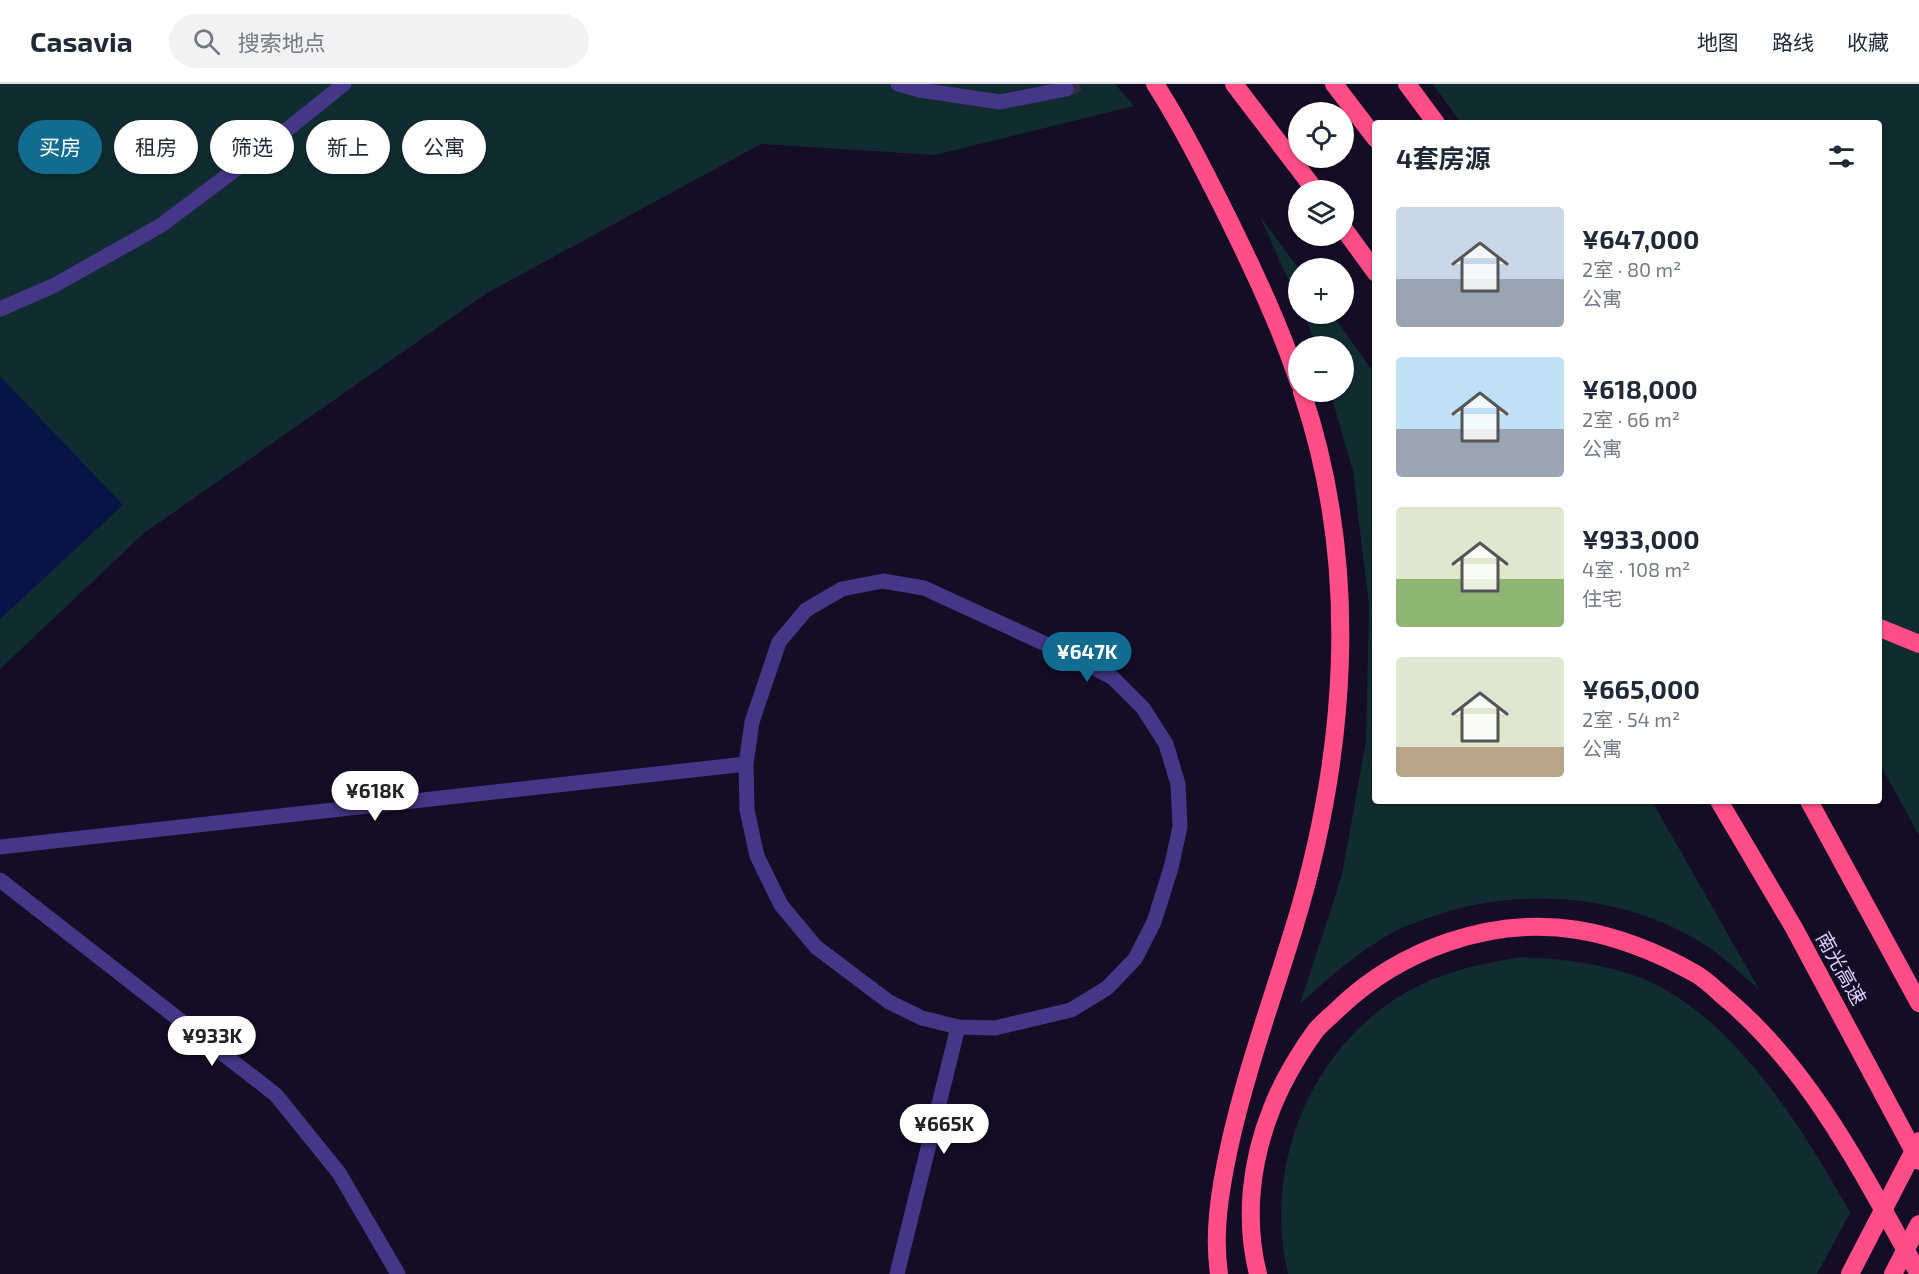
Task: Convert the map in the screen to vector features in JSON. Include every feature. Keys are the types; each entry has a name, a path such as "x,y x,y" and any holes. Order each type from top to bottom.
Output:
{"highway":[{"path":"1155,84 1206,174 1250,262 1288,351"},
{"path":"1234,84 1307,180"},
{"path":"1334,84 1372,134"},
{"path":"1407,84 1434,120"},
{"path":"1354,243 1372,268"},
{"path":"1219,1274 1215,1247 1221,1185 1235,1120 1313,860 1326,805 1336,734 1341,671 1339,576 1332,512 1315,431 1305,402"},
{"path":"1882,629 1919,644"},
{"name":"南光高速","path":"1721,804 1794,928 1919,1161"},
{"path":"1811,804 1919,1003"},
{"path":"1258,1274 1253,1255 1250,1199 1260,1136 1284,1078 1318,1028 1361,987 1406,959 1461,937 1520,928 1577,930 1645,948 1699,976 1741,1011 1767,1038 1808,1088 1854,1159 1919,1274"},
{"path":"1850,1274 1919,1141"},
{"path":"1893,1274 1919,1224"}],"street":[{"path":"0,309 52,286 160,226 263,149 344,84"},
{"path":"898,84 920,90 1000,102 1066,89"},
{"path":"883,581 924,588 1076,658 1113,678 1143,708 1166,744 1178,784 1180,827 1171,868 1154,922 1135,958 1107,988 1071,1010 995,1028 958,1027 922,1018 889,1002 816,947 781,905 757,856 747,810 746,764 752,722 780,642 806,610 842,589 883,581"},
{"path":"0,847 746,764"},
{"path":"0,880 276,1095 339,1173 398,1274"},
{"path":"897,1274 958,1027"}],"green space":[{"path":"0,84 1115,84 1134,106 935,155 761,144 487,293 144,533 0,669"},
{"path":"1433,84 1919,84 1919,835 1882,768 1882,120 1459,120"},
{"path":"1259,215 1291,258 1288,258 1288,279"},
{"path":"1308,324 1339,324 1348,336 1313,336"},
{"path":"1354,345 1372,370 1372,804 1654,804 1759,989 1710,948 1678,930 1645,916 1610,906 1574,900 1538,899 1502,901 1466,907 1401,928 1360,954 1300,1004 1342,875 1366,741 1369,606 1353,471 1333,402 1354,402"},
{"path":"1521,957 1578,962 1633,975 1668,991 1701,1014 1731,1042 1760,1074 1786,1109 1850,1213 1817,1274 1288,1274 1282,1232 1282,1189 1290,1147 1304,1107 1325,1069 1351,1036 1383,1007 1420,985 1432,979 1482,964"}],"shaded area":[{"path":"0,376 123,505 0,619"}],"tunnel":[{"path":"1066,89 1079,84"}]}
